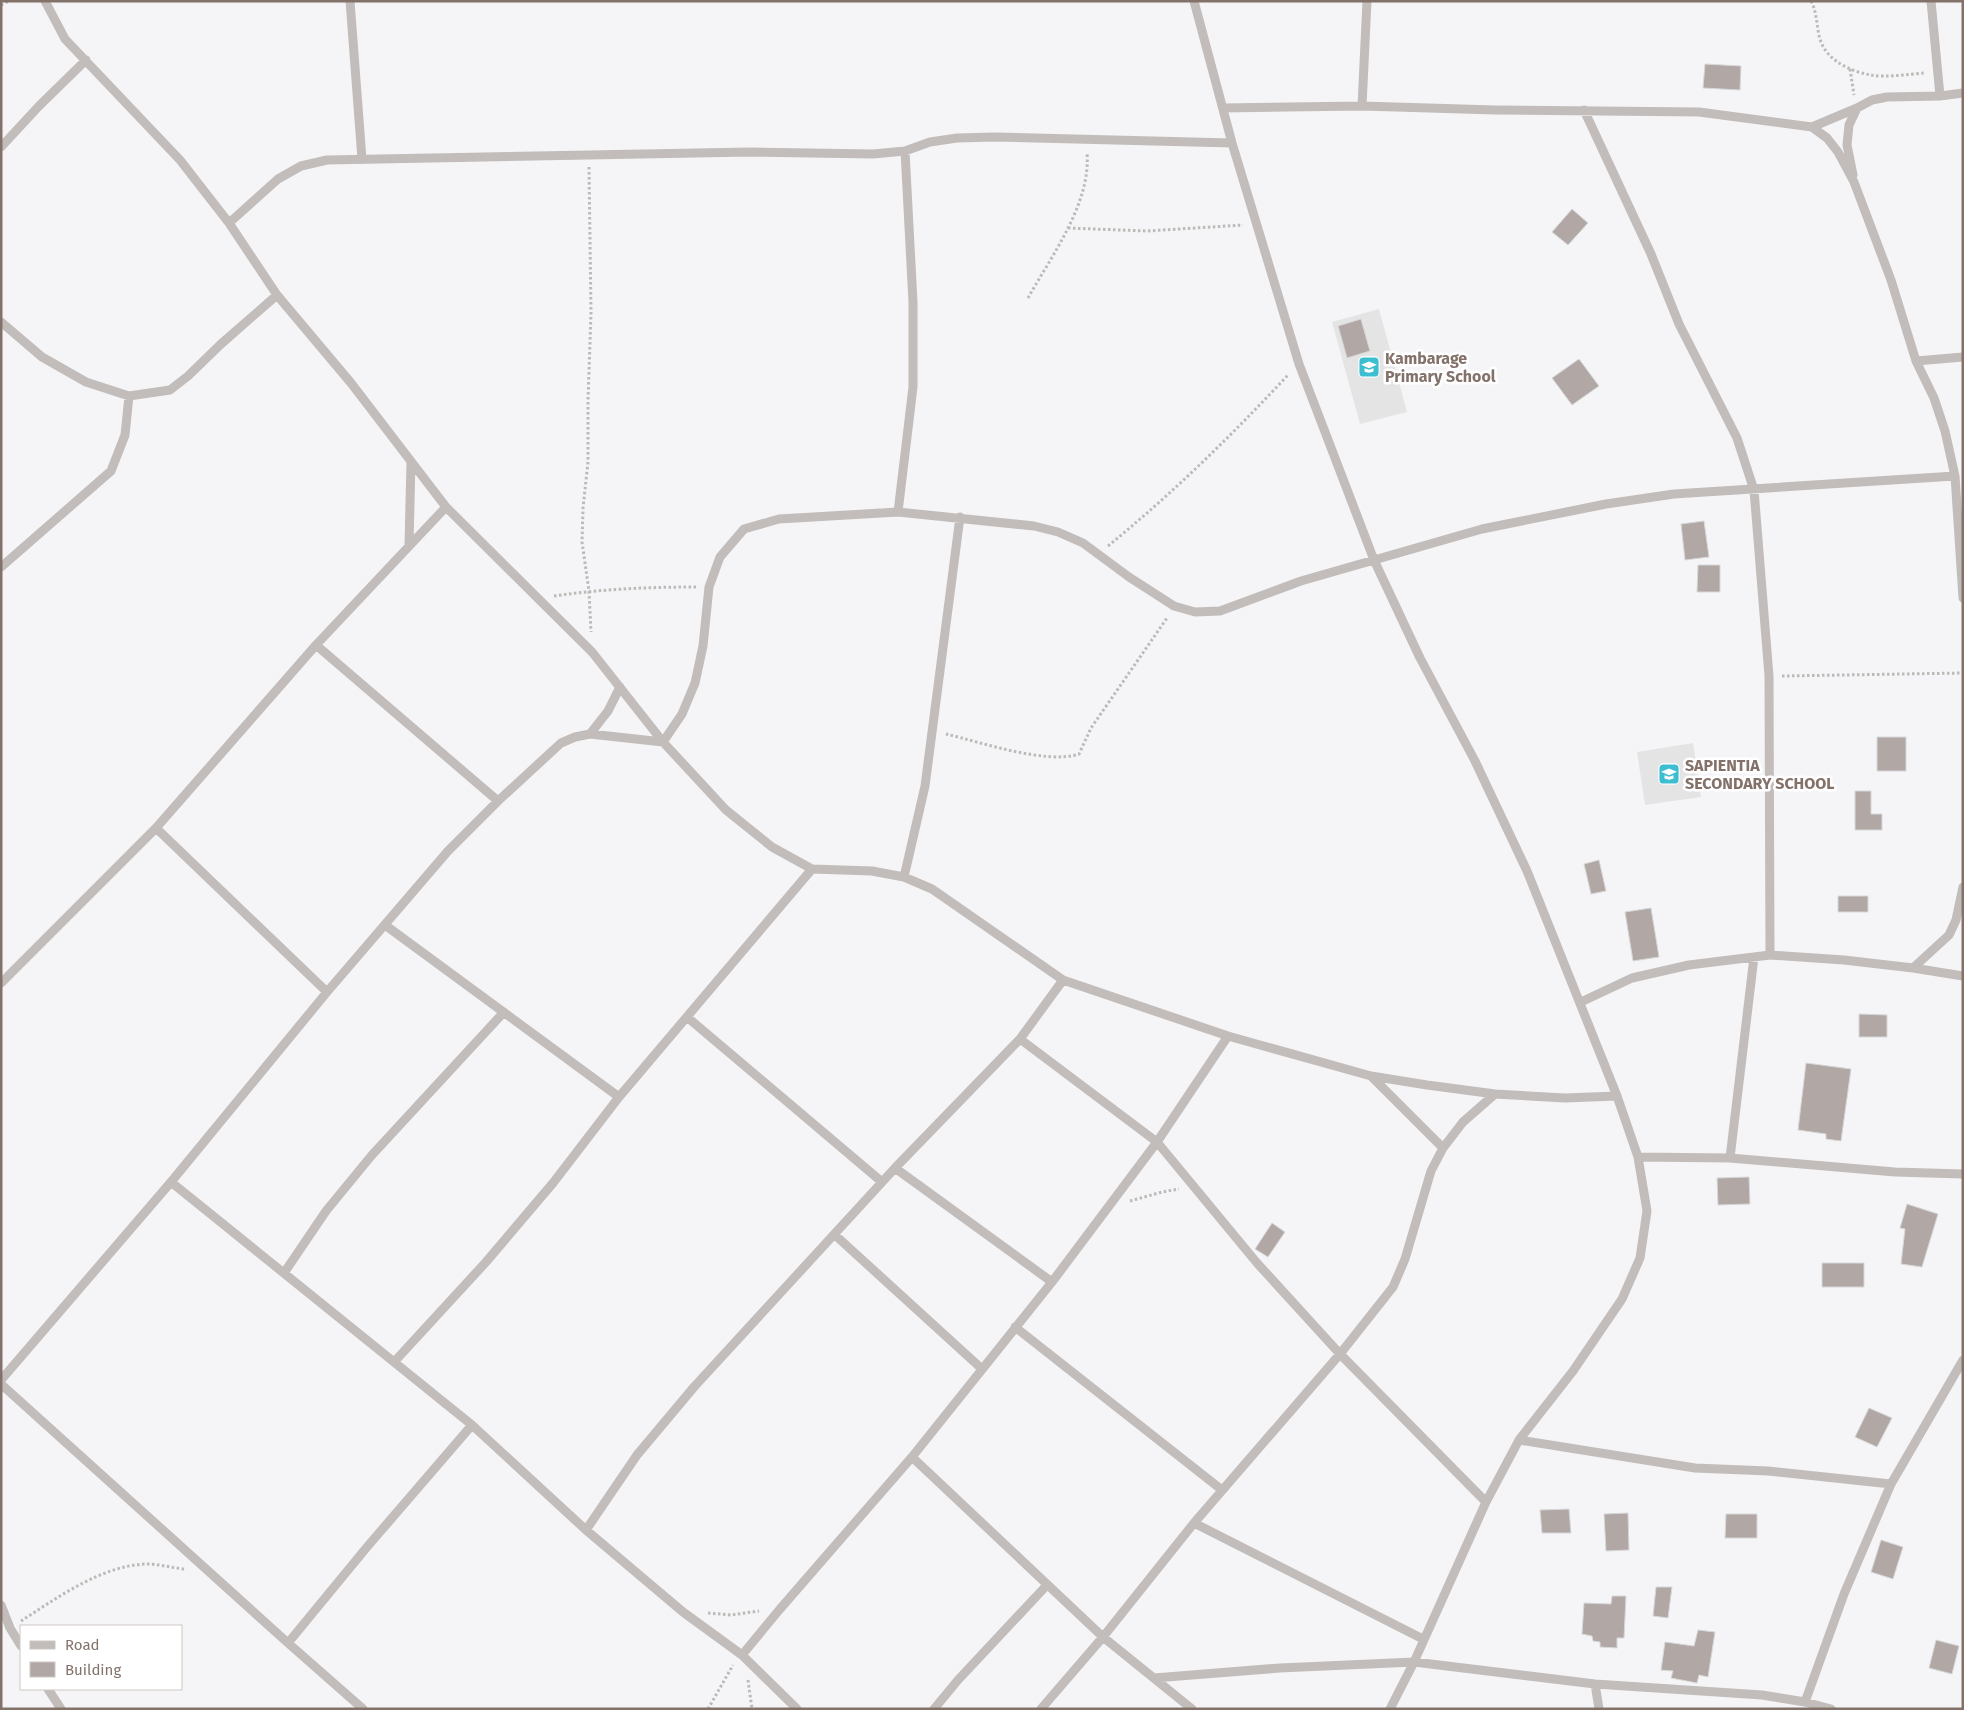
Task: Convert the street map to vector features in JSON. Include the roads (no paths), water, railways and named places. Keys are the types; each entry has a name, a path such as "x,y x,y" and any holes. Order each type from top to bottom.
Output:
{"street":[{"path":"45,1 65,38 180,160 229,223 277,295 351,383 446,507 592,652 663,742 726,810 772,847 812,869 872,871 904,877 932,889 1064,980 1228,1036 1371,1076 1426,1086 1495,1094 1565,1098 1618,1096"},
{"path":"350,1 362,159"},
{"path":"1194,1 1232,143 1299,364 1374,560 1420,658 1475,761 1527,871 1581,1002 1618,1096 1638,1157 1647,1211 1640,1258 1622,1299 1573,1371 1520,1440 1486,1502 1414,1662 1390,1709"},
{"path":"1362,106 1367,1"},
{"path":"1931,1 1940,96"},
{"path":"1,147 86,60"},
{"path":"1812,127 1872,100 1887,97 1940,96 1963,93"},
{"path":"1223,108 1362,106 1699,112 1812,127 1827,138 1838,152 1854,182 1891,280 1916,361 1934,398 1945,431 1955,476 1961,526 1963,598"},
{"path":"1854,182 1847,145 1849,125 1857,108"},
{"path":"1584,110 1651,254 1679,324 1737,438 1754,490 1769,676 1770,955"},
{"path":"229,223 278,179 301,166 327,160 750,152 873,154 905,151 930,142 957,138 1232,143"},
{"path":"898,512 913,387 913,302 905,151"},
{"path":"1,322 42,357 86,382 129,396 170,390 277,295"},
{"path":"1916,361 1963,356"},
{"path":"1,567 111,471 125,435 129,396"},
{"path":"409,545 411,461"},
{"path":"663,742 682,714 695,683 703,646 709,587 720,557 744,529 779,519 898,512 1034,526 1058,532 1083,543 1129,577 1174,606 1195,612 1220,611 1301,581 1482,529 1606,504 1674,494 1955,476"},
{"path":"1,983 156,828 316,645 446,507"},
{"path":"904,877 925,786 960,518"},
{"path":"316,645 498,800"},
{"path":"590,734 608,711 620,687"},
{"path":"1,1380 171,1182 327,992 448,851 498,800 561,743 575,737 590,734 663,742"},
{"path":"156,828 327,992"},
{"path":"395,1362 486,1262 553,1183 619,1097 812,869"},
{"path":"1913,968 1949,934 1956,920 1963,888"},
{"path":"385,925 619,1097"},
{"path":"1581,1002 1632,978 1689,965 1770,955 1844,960 1963,976"},
{"path":"1730,1158 1754,957"},
{"path":"586,1530 637,1455 694,1387 895,1168 1020,1039 1064,980"},
{"path":"284,1273 326,1211 372,1155 504,1012"},
{"path":"687,1017 882,1182"},
{"path":"741,1654 912,1457 1052,1282 1157,1142 1228,1036"},
{"path":"1020,1039 1157,1142 1257,1263 1340,1354 1486,1502"},
{"path":"1371,1076 1443,1148"},
{"path":"1041,1709 1104,1638 1194,1523 1340,1354 1393,1287 1405,1259 1431,1171 1443,1148 1463,1122 1495,1094"},
{"path":"1638,1157 1730,1158 1895,1172 1963,1174"},
{"path":"895,1168 1052,1282"},
{"path":"171,1182 472,1425 586,1530 683,1612 741,1654 797,1709"},
{"path":"835,1234 982,1368"},
{"path":"1015,1326 1222,1490"},
{"path":"1805,1702 1844,1594 1891,1484 1963,1360"},
{"path":"1,1384 288,1643 364,1709"},
{"path":"288,1643 472,1425"},
{"path":"1520,1440 1696,1468 1768,1471 1891,1484"},
{"path":"912,1457 1104,1638 1192,1709"},
{"path":"1194,1523 1423,1639"},
{"path":"934,1709 958,1680 1047,1585"},
{"path":"1,1605 10,1628 20,1644"},
{"path":"1154,1678 1280,1668 1414,1662 1595,1684 1762,1694 1831,1709"},
{"path":"1595,1684 1599,1709"},
{"path":"49,1690 61,1709"}],"place":[{"name":"Kambarage Primary School","path":"1369,367"},
{"name":"SAPIENTIA SECONDARY SCHOOL","path":"1669,774"}]}
